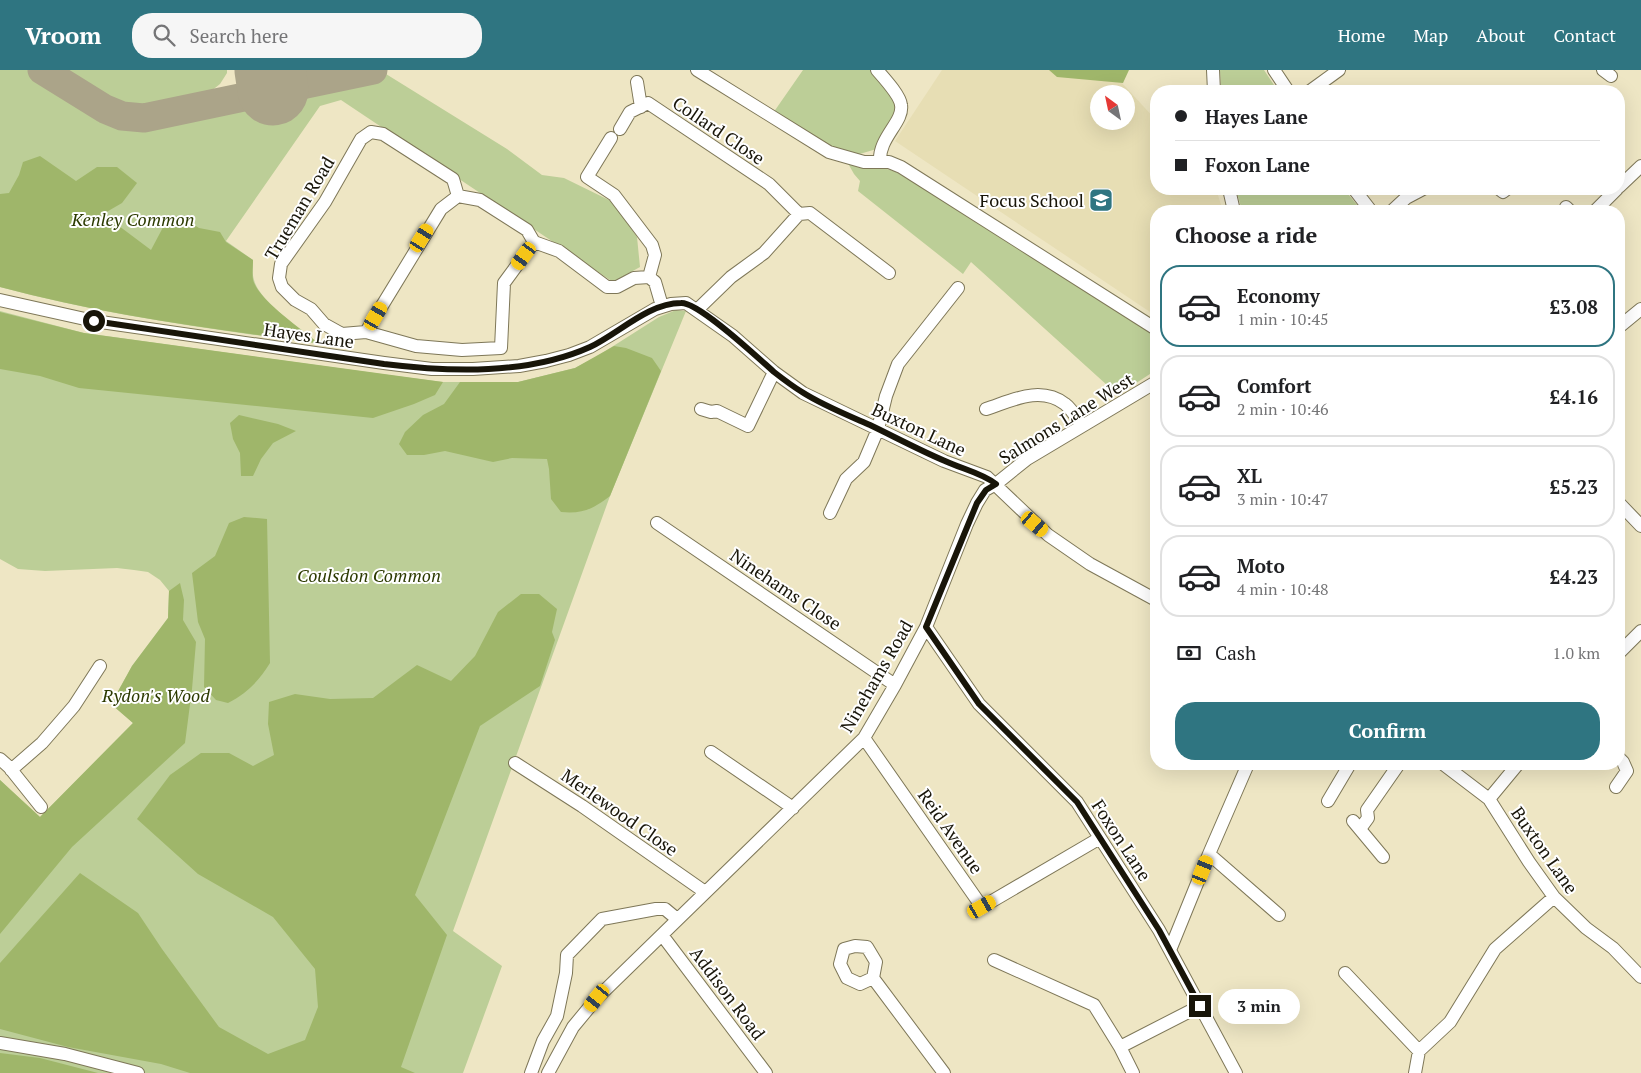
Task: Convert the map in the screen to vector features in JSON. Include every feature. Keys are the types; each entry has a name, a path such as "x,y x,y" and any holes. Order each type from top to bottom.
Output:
{"street":[{"path":"697,70 829,152 864,162 889,162 901,167 1150,326"},
{"path":"877,70 902,105 900,116 880,148 880,162"},
{"path":"1213,70 1214,85"},
{"path":"1274,70 1284,85"},
{"path":"1318,85 1339,70"},
{"path":"637,82 641,106 630,112 587,176 614,195 652,245 655,255 649,277"},
{"name":"Collard Close","path":"641,106 648,103 769,184 799,214"},
{"name":"Trueman Road","path":"458,196 454,179 384,134 371,132 361,139 325,202 281,264 278,278 282,287 294,300 310,308 324,324 342,334 366,332 416,346 462,350 501,348 504,283 534,242"},
{"path":"1625,181 1641,166"},
{"path":"1359,195 1366,205"},
{"path":"1398,205 1411,195"},
{"path":"1601,205 1611,195"},
{"path":"366,332 441,209 458,196 480,200 527,230 534,242 559,252 607,287 617,287 634,278 649,277 655,282 662,306"},
{"path":"697,310 731,277 764,253 799,214 810,212 888,273"},
{"path":"830,513 846,480 864,462 878,429 886,396 898,364 958,288"},
{"name":"Hayes Lane","path":"0,300 94,321 162,332 384,364 452,369 519,366 569,355 590,347 662,306"},
{"name":"Buxton Lane","path":"662,306 686,303 733,336 774,372 803,393 944,461 986,477 996,484 1048,535 1090,564 1150,597"},
{"path":"1625,322 1641,309"},
{"path":"701,409 711,412 717,411 748,426 774,372"},
{"name":"Salmons Lane West","path":"996,484 1027,459 1150,386"},
{"path":"986,409 1026,396 1040,394 1066,405 1082,426"},
{"name":"Ninehams Road","path":"548,1073 573,1027 597,998 864,738 926,627 977,503 986,490 996,484"},
{"path":"1625,509 1641,526"},
{"name":"Ninehams Close","path":"657,523 895,685"},
{"name":"Foxon Lane","path":"926,627 979,704 1077,802 1159,930 1236,1073"},
{"path":"1625,647 1641,630"},
{"path":"11,770 42,743 74,706 100,666"},
{"name":"Reid Avenue","path":"864,738 982,907 1100,838"},
{"path":"711,752 793,808"},
{"path":"0,759 41,807"},
{"name":"Merlewood Close","path":"515,763 582,806 704,892"},
{"path":"1616,787 1627,771 1625,766"},
{"path":"1170,950 1245,770"},
{"path":"1328,801 1346,770"},
{"path":"1383,857 1356,825 1368,818 1368,810 1395,770"},
{"name":"Buxton Lane","path":"1451,770 1489,799 1554,897 1586,928 1613,948 1641,977"},
{"path":"1489,799 1513,770"},
{"path":"1209,854 1279,915"},
{"path":"1415,1073 1419,1051 1450,1022 1495,948 1554,897"},
{"path":"531,1073 543,1041 557,1016 568,955 602,919 656,909 665,909 677,919"},
{"name":"Addison Road","path":"662,935 766,1073"},
{"path":"994,960 1094,1005 1120,1047 1133,1073"},
{"path":"1345,973 1419,1051"},
{"path":"873,978 944,1073"},
{"path":"1120,1047 1200,1006"},
{"path":"0,1043 65,1054 138,1073"}],"shaded area":[{"name":"Focus School","path":"942,70 1110,70 1124,85 1090,85 1090,130 1135,130 1135,97 1150,113 1150,195 1218,195 1221,205 1150,205 1150,312 895,141"}],"green space":[{"name":"Kenley Common","path":"0,70 31,70 119,122 144,124 386,74 507,149 542,175 564,178 613,202 637,237 640,267 613,282 341,100 320,106 226,241 253,260 254,280 272,306 319,344 199,327 78,306 0,287"},
{"path":"64,70 227,70 227,73 220,84 210,92 147,104 124,106"},
{"path":"803,70 877,70 902,105 880,148 846,158 894,171 940,197 1150,332 1150,374 1118,395 971,262 963,274 858,191 860,181 845,158 771,116"},
{"path":"1049,70 1129,70 1123,83 1057,77"},
{"path":"1220,70 1264,70 1274,85 1221,85"},
{"path":"40,156 76,181 97,167 117,167 137,183 122,203 103,214 151,250 169,216 180,216 199,228 220,232 226,242 253,260 253,280 263,297 318,343 198,327 118,313 79,306 0,287 0,194 9,193 19,175 23,162"},
{"path":"1238,195 1349,195 1357,205 1240,205"},
{"name":"Coulsdon Common","path":"676,310 686,311 610,496 453,931 502,966 463,1073 0,1073 0,780 40,817 133,723 111,704 132,666 168,618 169,591 160,580 148,572 117,568 45,571 18,569 0,559 0,311 84,333 396,376 443,382 518,382 575,368 659,317"},
{"path":"0,312 84,333 443,382 435,395 373,418 79,388 40,376 0,369"},
{"path":"614,346 626,348 652,358 661,371 610,496 593,507 576,512 561,512 551,499 547,459 512,458 493,462 445,451 424,455 407,455 399,444 405,432 423,415 444,404 460,382 518,382 575,368"},
{"path":"239,415 278,424 296,431 273,443 261,459 253,476 241,476 240,453 233,439 230,423"},
{"path":"244,517 267,519 270,663 252,686 228,703 216,700 204,687 205,639 198,622 192,573 215,556 229,523"},
{"name":"Rydon's Wood","path":"180,583 184,600 183,620 196,642 185,743 72,847 0,934 0,780 40,817 133,723 111,704 132,666 168,618 169,591"},
{"path":"521,594 539,594 557,609 552,632 555,640 540,686 480,726 415,895 447,935 401,1067 415,1073 190,1073 161,1064 68,1047 0,1029 0,963 80,873 138,913 219,1027 268,1054 305,1040 318,1007 315,969 273,917 198,874 137,819 170,775 201,753 229,753 253,766 274,755 268,724 269,702 295,694 330,699 373,698 417,665 451,681 475,656 498,612"},
{"path":"0,1053 40,1058 98,1073 0,1073"}],"taxiway":[{"path":"42,70 105,109 122,116 144,118 373,70"}],"runway":[{"path":"270,70 273,90"}],"place":[{"name":"Focus School","path":"1101,200"}],"route":[{"path":"94,321 384,364 432,369 473,369 519,366 569,355 590,347 655,309 671,304 686,303 733,336 774,372 803,393 944,461 986,477 996,484 986,490 977,503 926,627 979,704 1077,802 1159,930 1200,1006"}]}
